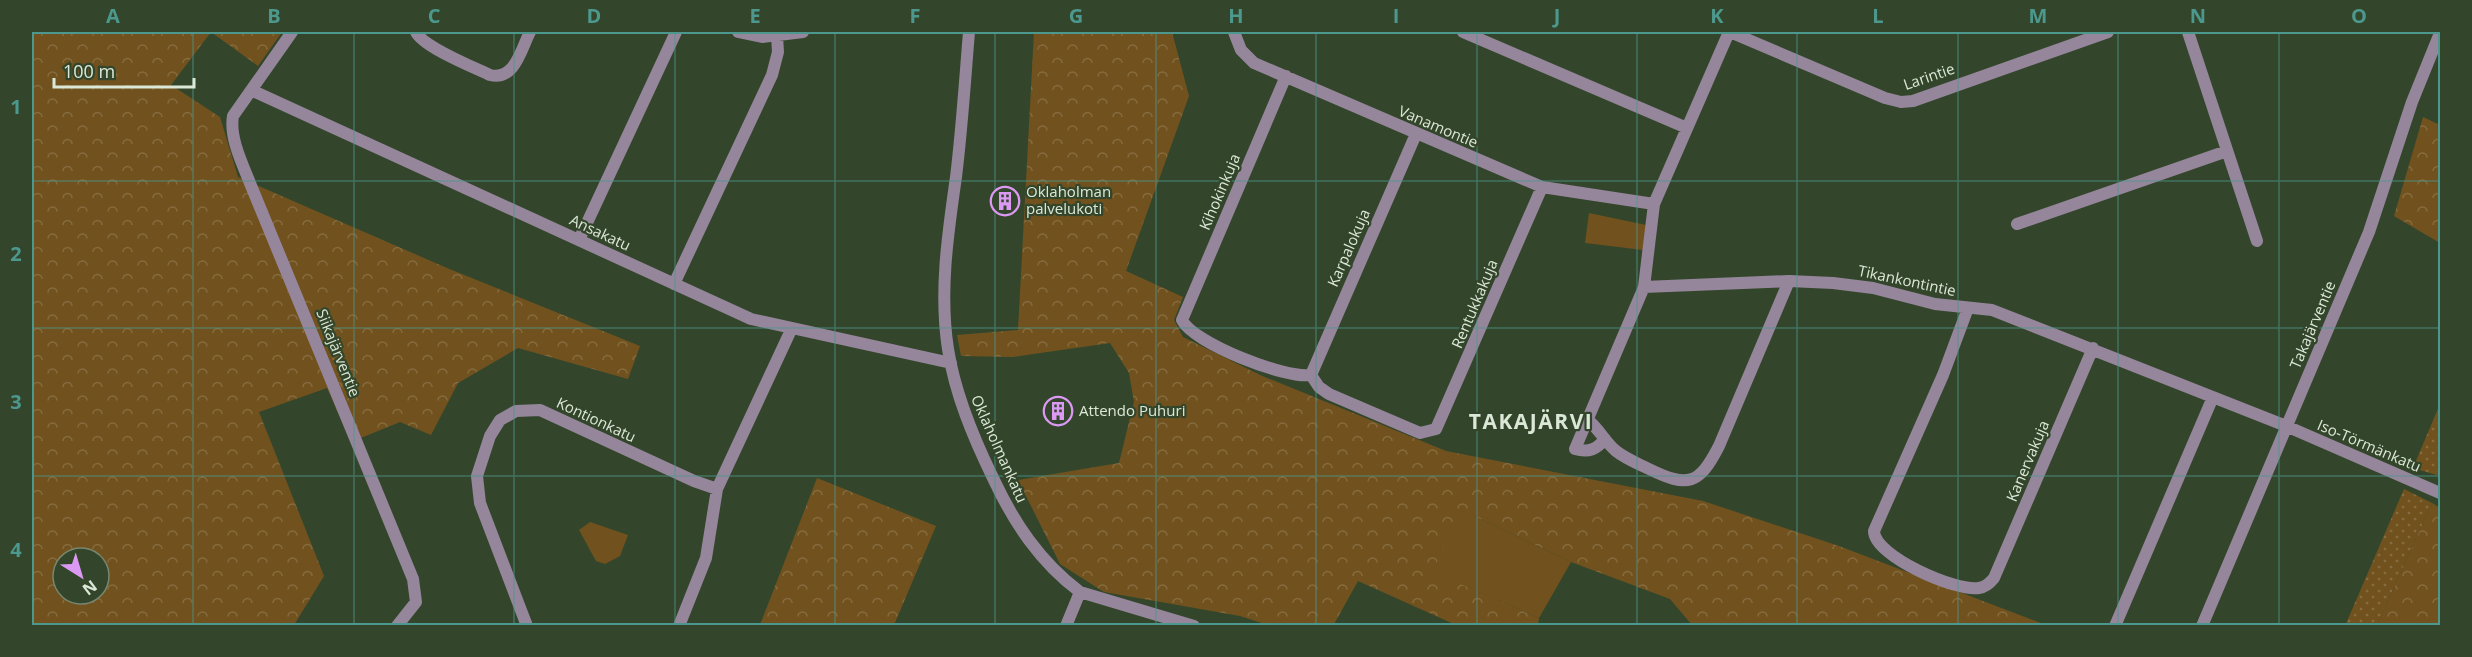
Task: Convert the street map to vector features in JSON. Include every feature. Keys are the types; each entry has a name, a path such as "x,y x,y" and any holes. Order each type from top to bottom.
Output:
{"street":[{"name":"Siikajärventie","path":"292,32 232,119 239,155 414,582 417,598 415,606 397,626"},
{"path":"416,32 427,44 490,75 504,76 513,68 530,32"},
{"path":"579,240 676,32"},
{"path":"738,32 755,37 803,32"},
{"name":"Oklaholmankatu","path":"969,32 945,265 945,318 951,363 971,429 1017,524 1042,558 1080,592 1194,626"},
{"name":"Vanamontie","path":"1234,32 1241,50 1254,63 1542,187 1654,204"},
{"path":"1463,32 1687,128"},
{"path":"1605,439 1598,447 1588,451 1575,449 1644,288 1654,204 1730,32"},
{"name":"Larintie","path":"1730,32 1885,98 1900,102 1913,100 2108,32"},
{"path":"2187,32 2257,241"},
{"name":"Takajärventie","path":"2202,626 2369,232 2412,102 2440,33"},
{"path":"674,284 772,75 778,52 777,36"},
{"name":"Kihokinkuja","path":"1286,76 1182,320 1194,333 1262,367 1294,375 1311,375"},
{"name":"Ansakatu","path":"251,90 751,319 791,330 951,363"},
{"name":"Karpalokuja","path":"1311,375 1416,134"},
{"path":"2017,224 2227,151"},
{"name":"Rentukkakuja","path":"1311,375 1325,392 1418,432 1433,431 1440,424 1542,187"},
{"path":"1588,420 1621,454 1668,478 1688,481 1701,474 1719,446 1789,281"},
{"name":"Tikankontintie","path":"1644,288 1789,281 1854,285 1935,304 1992,310 2286,426"},
{"name":"Kanervakuja","path":"1968,308 1932,400 1879,515 1874,537 1890,554 1919,570 1964,587 1979,588 1988,584 1996,574 2093,348"},
{"path":"679,626 706,558 717,489 791,330"},
{"path":"2115,626 2213,398"},
{"name":"Kontionkatu","path":"527,626 477,490 480,461 493,430 504,417 523,409 540,410 693,482 717,489"},
{"name":"Iso-Törmänkatu","path":"2286,426 2440,493"},
{"path":"1066,626 1080,592"}],"green space":[{"path":"32,32 211,32 171,85 220,117 238,177 447,268 640,346 628,379 518,348 458,383 431,435 400,422 351,442 327,388 259,412 324,576 294,625 32,625"},
{"path":"211,32 282,32 258,66"},
{"path":"1034,32 1172,32 1189,96 1126,271 1183,297 1174,320 1183,337 1260,375 1446,451 1703,501 1839,546 2046,625 1692,625 1670,599 1571,562 1474,516 1441,575 1539,618 1538,625 1456,625 1358,581 1333,626 1268,625 1240,616 1104,592 1060,564 1018,480 1119,463 1134,402 1129,373 1110,343 1013,357 961,356 957,335 1018,330"},
{"path":"2423,117 2440,125 2440,243 2394,216"},
{"path":"1589,213 1646,225 1643,250 1585,243"},
{"path":"2440,404 2440,476 2413,468"},
{"path":"817,478 936,526 894,625 760,625"},
{"path":"2404,489 2432,503 2377,625 2345,626"},
{"path":"2432,503 2440,508 2440,625 2377,625"},
{"path":"1474,516 1571,562 1539,618 1442,576 1436,565 1452,523"},
{"path":"590,522 628,535 620,556 605,564 596,561 579,530"}],"place":[{"name":"Oklaholman palvelukoti","path":"1005,201"},
{"name":"Attendo Puhuri","path":"1058,411"}],"district":[{"name":"TAKAJÄRVI","path":"1531,422"}]}
